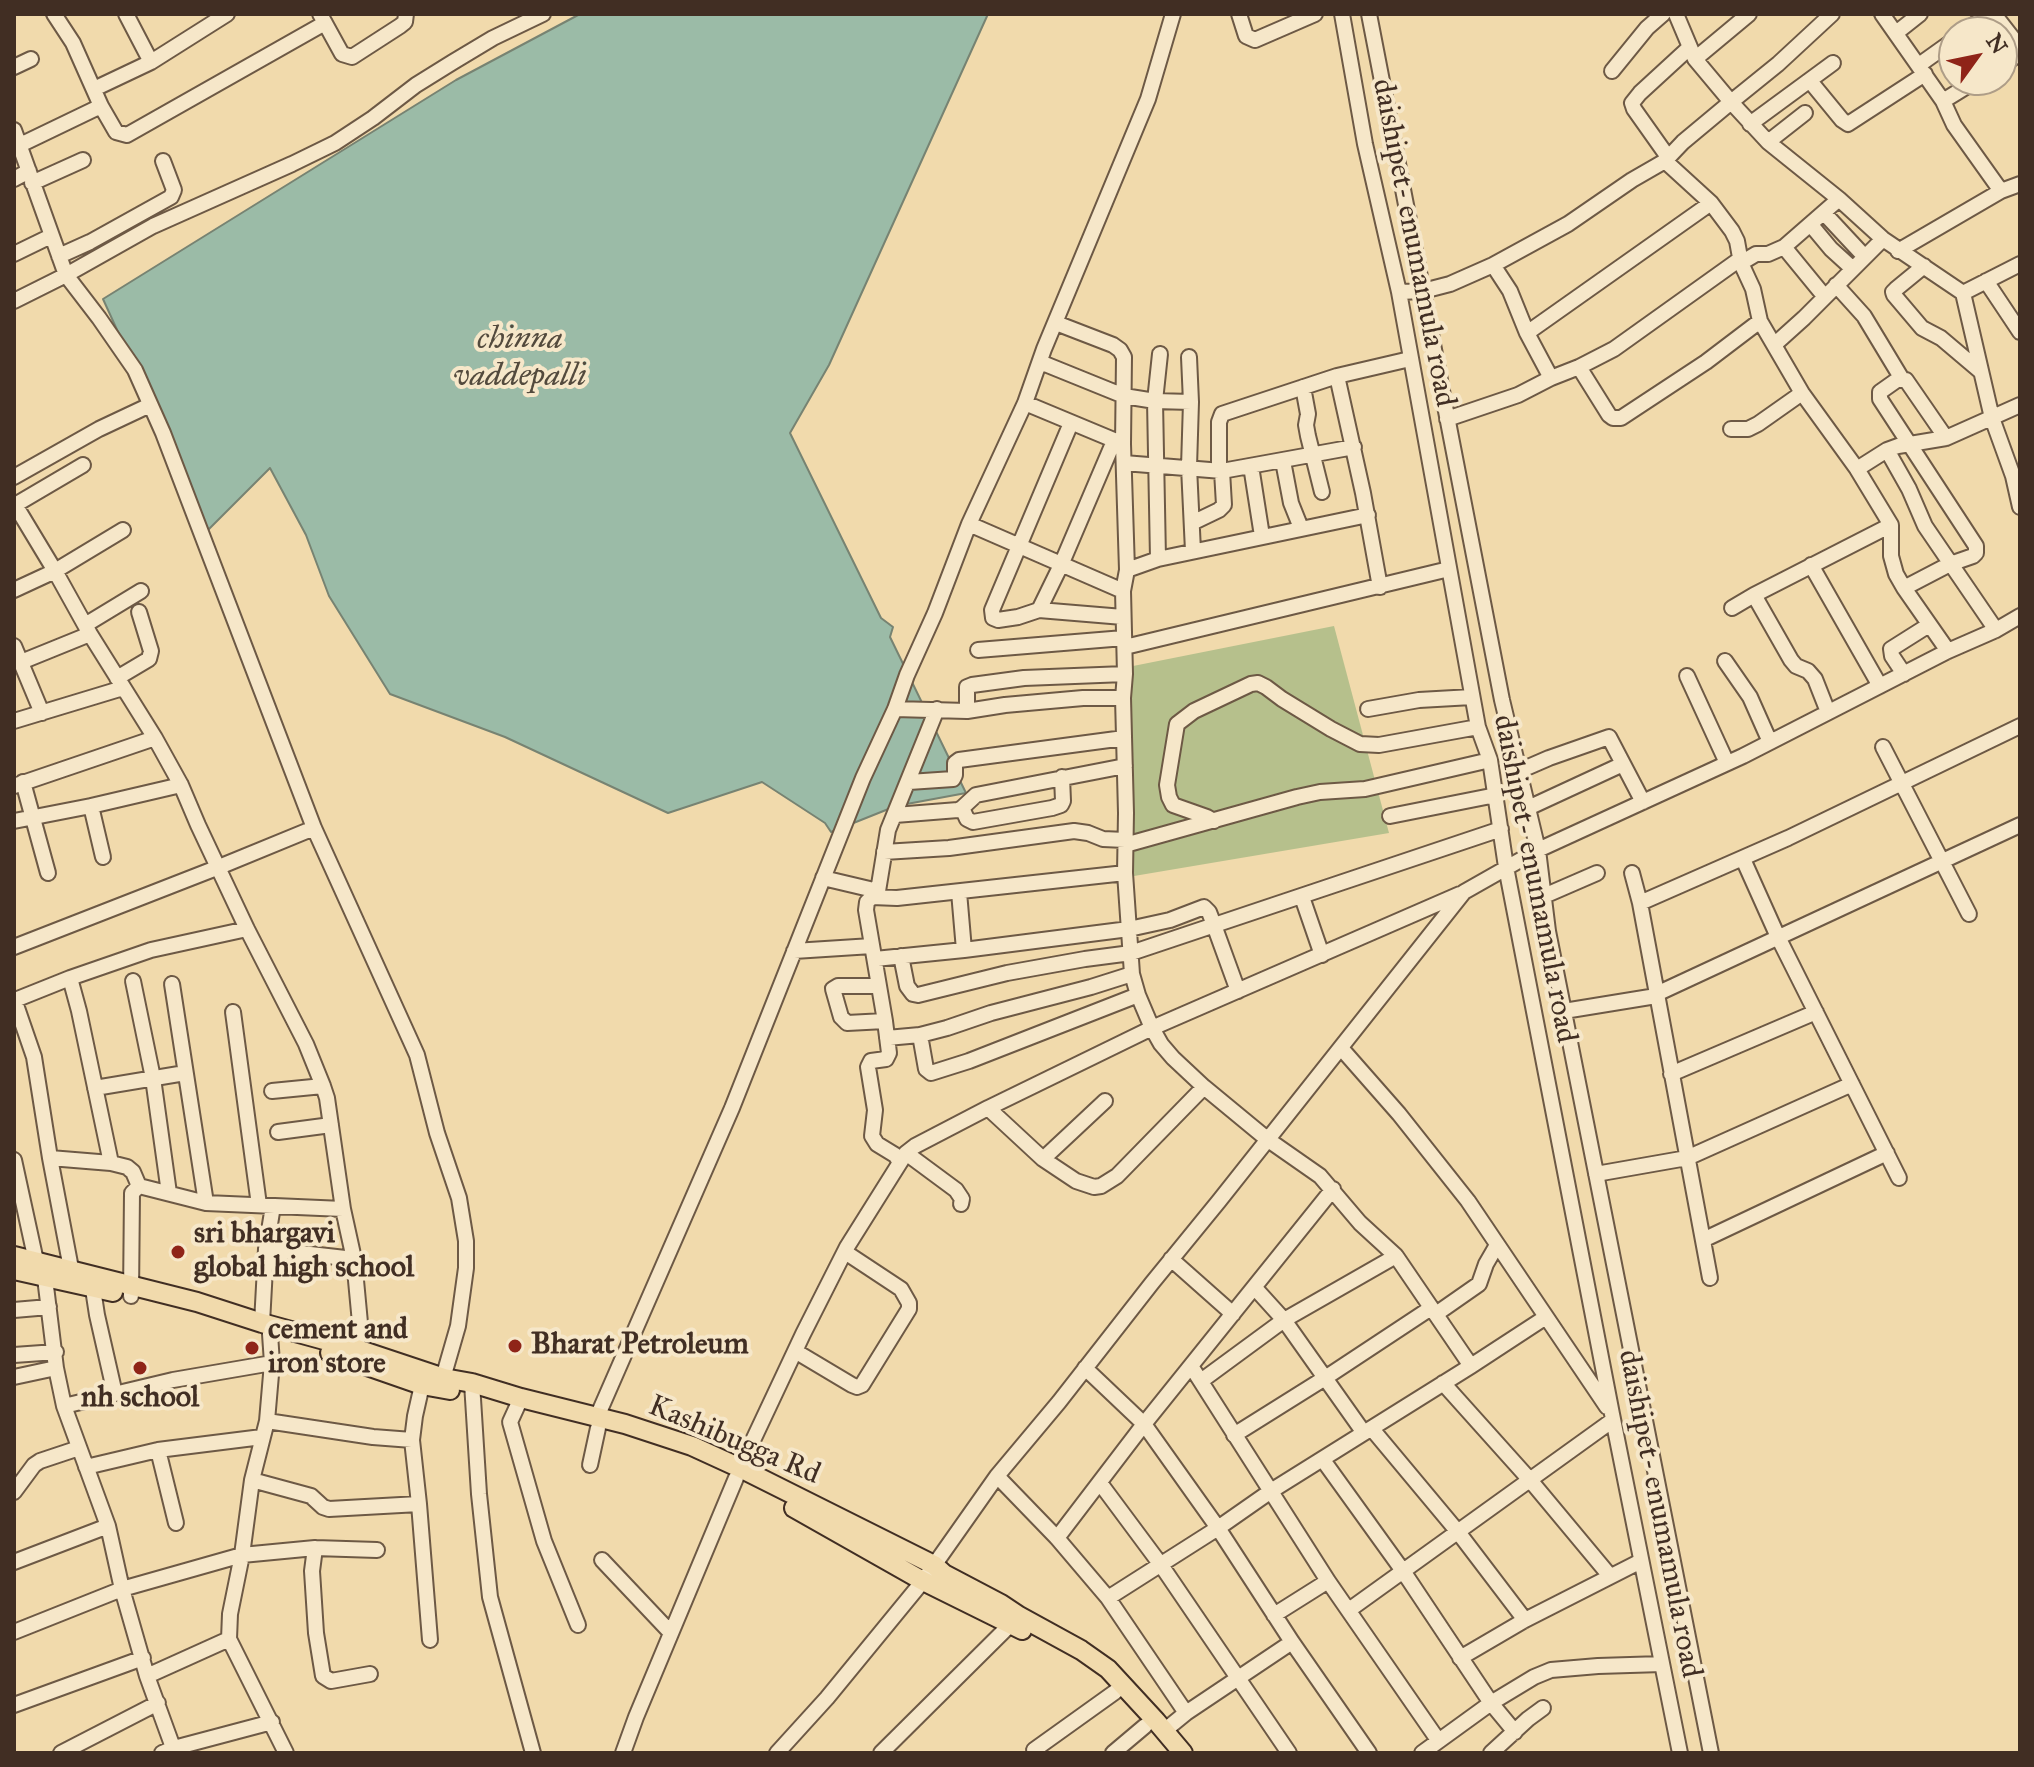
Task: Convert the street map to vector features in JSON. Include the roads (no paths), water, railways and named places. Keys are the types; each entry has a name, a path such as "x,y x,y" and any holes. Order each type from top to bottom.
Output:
{"main road":[{"name":"Kashibugga Rd","path":"14,1256 40,1269 73,1278 197,1302 435,1384 472,1389 692,1446 928,1573 944,1574 1001,1604 1014,1620 1086,1664 1183,1753"},
{"name":"Kashibugga Rd","path":"14,1270 40,1269"},
{"name":"Kashibugga Rd","path":"73,1278 93,1289 132,1291"},
{"name":"Kashibugga Rd","path":"1014,1620 1081,1650 1108,1669 1154,1728 1169,1753"}],"street":[{"path":"54,14 73,43 116,132 127,135 322,18 342,54 352,57 400,26 405,22 406,14"},
{"path":"126,14 151,62"},
{"path":"94,89 151,62 227,14"},
{"path":"14,301 153,226 335,143 453,62 543,14"},
{"path":"590,1465 598,1422 732,1108 863,778 895,709 969,524 1025,403 1148,99 1173,14"},
{"path":"1239,14 1246,36 1255,40 1315,14"},
{"name":"daishipet- enumamula road","path":"1342,14 1365,144 1399,292 1472,697 1478,727 1490,760 1506,867 1680,1753"},
{"path":"1369,14 1502,700 1538,850 1548,931 1711,1753"},
{"path":"1612,71 1663,14"},
{"path":"1676,14 1692,53 1768,142 1898,251 1963,293 1992,418 2016,474 2020,507"},
{"path":"1749,14 1692,53 1640,93 1632,103 1667,159 1711,203 1732,231 1753,289 1760,321 1802,393 1857,469 1891,525 1892,563 1904,588 1948,651"},
{"path":"1399,292 1423,291 1450,284 1493,265 1568,224 1667,159 1832,14"},
{"path":"1882,14 2001,191"},
{"path":"1896,33 1920,14"},
{"path":"1810,81 1848,124 1938,55"},
{"path":"14,67 31,59"},
{"path":"1750,124 1833,63"},
{"path":"1943,101 1951,96"},
{"path":"20,145 101,106"},
{"path":"1768,142 1805,113"},
{"path":"14,130 66,275 135,370 163,433 314,828 417,1055 437,1133 459,1198 466,1241 466,1268 458,1326 435,1384 415,1416 412,1440 430,1640"},
{"path":"14,179 31,177 83,160"},
{"path":"59,256 171,197 174,190 163,161"},
{"path":"1898,251 2001,191 2020,184"},
{"path":"1447,419 1518,395 1614,349 1741,261 1784,247 1839,199"},
{"path":"1527,333 1711,203"},
{"path":"1824,213 1865,257"},
{"path":"1811,225 1853,269"},
{"path":"14,254 51,236"},
{"path":"1774,345 1883,239"},
{"path":"1784,247 1825,297"},
{"path":"1963,293 2020,264"},
{"path":"1493,265 1510,291 1527,333 1551,378"},
{"path":"1924,266 1896,289 1894,295 1922,328 1941,338 1980,371"},
{"path":"1986,281 2020,332"},
{"path":"1836,285 1864,316 1902,379 1909,383 1946,438"},
{"path":"1579,367 1609,415 1621,418 1706,362 1760,321"},
{"path":"1039,610 1118,442 1124,396 1124,357 1120,350 1056,323"},
{"path":"1158,559 1155,401 1160,354"},
{"path":"1189,357 1193,551"},
{"path":"1192,523 1224,505 1220,471 1219,418 1222,414 1337,376 1410,359"},
{"path":"1040,362 1124,396 1191,402"},
{"path":"1337,376 1368,515 1380,587"},
{"path":"1902,379 1892,383 1879,395 1976,546 1973,556 1950,564 1904,588"},
{"path":"1303,387 1308,414 1306,425 1322,492"},
{"path":"1731,429 1748,429 1758,424 1802,393"},
{"path":"1025,403 1118,442"},
{"path":"14,477 99,429 150,405"},
{"path":"1857,469 1887,450 1946,438 2020,405"},
{"path":"1071,423 992,610 993,618 1007,619 1039,610 1123,617"},
{"path":"1118,442 1124,463 1127,570 1123,591 1125,873 1132,974 1138,995 1161,1044 1204,1087 1267,1139 1308,1166 1333,1189 1360,1223 1396,1256 1471,1366"},
{"path":"1124,463 1220,471 1354,447"},
{"path":"1887,450 1925,526 1996,630"},
{"path":"1283,461 1291,503 1301,528"},
{"path":"83,465 15,504 181,785 247,929 306,1044 323,1086 354,1259 360,1323 356,1355"},
{"path":"1251,466 1262,536"},
{"path":"1127,570 1193,551 1368,515"},
{"path":"969,524 1123,591"},
{"path":"1732,608 1891,525"},
{"path":"14,590 55,571 123,530"},
{"path":"1811,565 1880,686"},
{"path":"978,650 1124,643 1449,569"},
{"path":"21,662 87,629 141,591"},
{"path":"1754,595 1791,660 1815,679 1828,712"},
{"path":"14,721 120,683 149,659 151,651 139,612"},
{"path":"623,1753 738,1473 795,1351 845,1252 903,1158 922,1141 1152,1028 1464,892 1538,850 1727,763 2020,616"},
{"path":"1904,674 1891,649 1929,625"},
{"path":"14,646 42,713"},
{"path":"1725,661 1750,697 1770,742"},
{"path":"967,711 966,690 972,685 1024,678 1125,674"},
{"path":"1687,676 1727,763"},
{"path":"1214,821 1173,805 1169,797 1167,785 1177,724 1194,711 1251,684 1266,687 1360,744 1379,745 1478,727"},
{"path":"1368,709 1419,700 1472,697"},
{"path":"895,709 967,711 1083,698 1123,698"},
{"path":"937,709 888,830 875,894 867,902 888,1055 881,1061 871,1061 868,1067 875,1110 872,1136 877,1144 956,1190 962,1199 961,1204"},
{"path":"1640,903 1743,859 2020,726"},
{"path":"1519,771 1606,737 1611,740 1643,802"},
{"path":"48,873 19,784 155,738"},
{"path":"909,782 953,779 955,763 959,760 1124,738"},
{"path":"1883,747 1969,914"},
{"path":"884,852 949,848 1074,831 1125,842 1297,797 1365,789 1490,760"},
{"path":"1528,808 1623,764"},
{"path":"895,815 953,811 962,808 976,795 1125,766"},
{"path":"962,808 967,819 973,822 1052,808 1063,801 1062,777"},
{"path":"14,821 181,785"},
{"path":"1390,816 1496,795"},
{"path":"91,806 103,857"},
{"path":"1564,1011 1634,1000 1657,993 2020,825"},
{"path":"14,947 314,828"},
{"path":"901,956 907,986 918,995 1007,973 1131,953 1501,829"},
{"path":"1743,859 1778,937 1899,1178"},
{"path":"823,878 897,898 1125,873"},
{"path":"1544,896 1597,873"},
{"path":"1632,873 1710,1278"},
{"path":"959,892 964,950"},
{"path":"777,1753 827,1698 928,1573 997,1476 1464,892"},
{"path":"1302,897 1322,955"},
{"path":"794,951 874,952 901,956 964,950 1129,929 1170,920 1201,907 1207,909 1238,991"},
{"path":"73,1278 34,1057 14,1000 151,950 247,929"},
{"path":"887,1038 920,1035 1132,974"},
{"path":"70,978 111,1163"},
{"path":"133,981 153,1078 169,1193"},
{"path":"172,984 206,1203"},
{"path":"879,986 838,986 833,989 841,1017 847,1023 885,1021"},
{"path":"920,1035 926,1069 931,1073 1138,995"},
{"path":"233,1012 266,1206 268,1328 272,1363 267,1421 252,1480 230,1614 229,1639 286,1753"},
{"path":"1671,1074 1816,1012"},
{"path":"1341,1048 1399,1114 1468,1201 1612,1417 1349,1610"},
{"path":"95,1088 185,1073"},
{"path":"1596,1174 1687,1158 1852,1084"},
{"path":"272,1091 323,1086"},
{"path":"988,1108 1043,1159 1085,1185 1094,1187 1117,1176 1204,1087"},
{"path":"1043,1159 1105,1101"},
{"path":"278,1132 331,1125"},
{"path":"1703,1240 1887,1153"},
{"path":"50,1158 111,1163 131,1170 139,1186"},
{"path":"14,1160 49,1307 64,1406 108,1526 122,1589 170,1751 272,1722"},
{"path":"139,1186 206,1203 343,1209"},
{"path":"132,1291 132,1193 139,1186"},
{"path":"1057,1538 1144,1424 1333,1189"},
{"path":"1234,1435 1479,1284 1497,1245"},
{"path":"266,1249 354,1259"},
{"path":"795,1351 857,1387 867,1378 909,1309 901,1289 845,1252"},
{"path":"1201,1381 1284,1320 1396,1256"},
{"path":"1171,1259 1233,1314"},
{"path":"1255,1288 1284,1320 1368,1431 1458,1532 1525,1620"},
{"path":"93,1289 115,1394"},
{"path":"14,1310 49,1307"},
{"path":"1108,1598 1546,1317"},
{"path":"14,1355 56,1352"},
{"path":"64,1406 173,1380 272,1363"},
{"path":"1191,1366 1328,1581 1438,1740"},
{"path":"14,1377 56,1368"},
{"path":"1085,1368 1144,1424 1369,1753"},
{"path":"1443,1383 1610,1576"},
{"path":"472,1389 490,1597 533,1753"},
{"path":"518,1403 510,1422 544,1541 578,1625"},
{"path":"267,1421 412,1440"},
{"path":"86,1467 158,1450 262,1437"},
{"path":"14,1492 34,1465 79,1448"},
{"path":"158,1450 176,1523"},
{"path":"1323,1460 1403,1571 1491,1703 1515,1732"},
{"path":"997,1476 1057,1538 1108,1598 1186,1713"},
{"path":"252,1480 311,1496 329,1509 419,1504"},
{"path":"1100,1483 1161,1565 1289,1753"},
{"path":"14,1562 108,1526"},
{"path":"315,1548 312,1571 316,1633 323,1676 331,1681 370,1674"},
{"path":"14,1632 122,1589 242,1555 315,1548 377,1550"},
{"path":"602,1560 671,1633"},
{"path":"1460,1658 1525,1620 1641,1561"},
{"path":"1274,1615 1328,1581"},
{"path":"881,1753 1014,1620"},
{"path":"147,1676 229,1639"},
{"path":"1113,1753 1186,1713 1292,1642"},
{"path":"14,1705 143,1658"},
{"path":"1422,1753 1491,1703 1551,1670 1662,1664"},
{"path":"1034,1750 1115,1692"},
{"path":"61,1753 158,1703"},
{"path":"1491,1753 1543,1708"}],"water":[{"name":"chinna vaddepalli","path":"580,14 988,14 829,365 790,433 881,618 893,627 890,637 966,793 896,806 831,832 825,823 762,782 668,813 505,737 390,694 329,596 306,535 270,468 208,530 103,299 456,80"}],"place":[{"name":"sri bhargavi global high school","path":"178,1252"},
{"name":"Bharat Petroleum","path":"515,1346"},
{"name":"cement and iron store","path":"252,1348"},
{"name":"nh school","path":"140,1368"}]}
